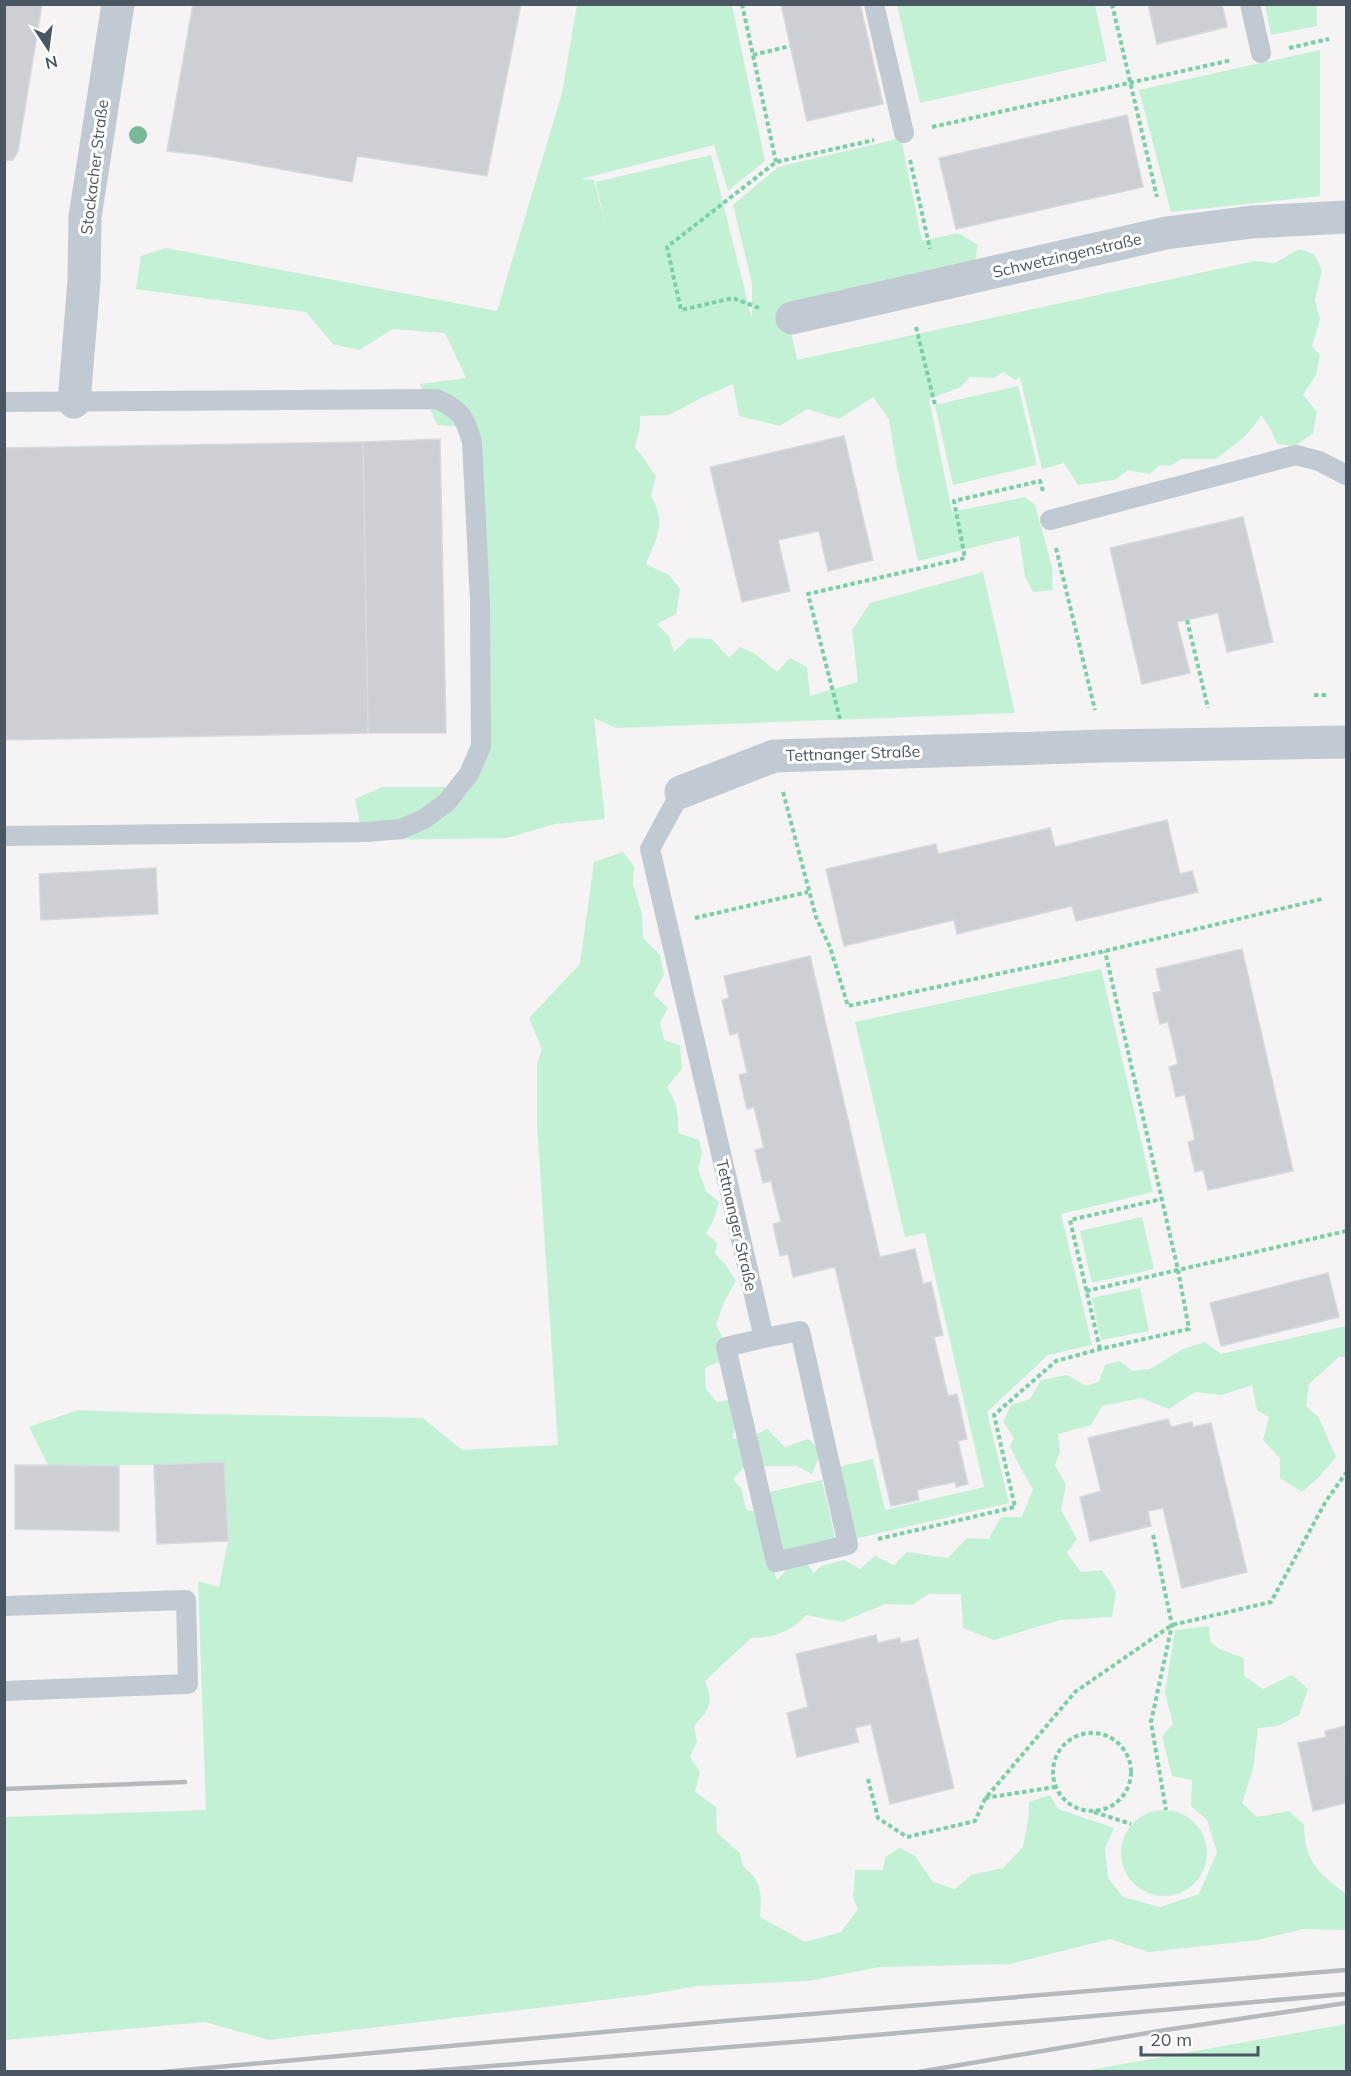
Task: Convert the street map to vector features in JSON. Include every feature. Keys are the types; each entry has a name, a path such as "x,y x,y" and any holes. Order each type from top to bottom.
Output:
{"street":[{"name":"Stockacher Straße","path":"74,402 84,281 85,218 118,4"},
{"name":"Schwetzingenstraße","path":"792,318 1166,233 1252,222 1347,217"},
{"name":"Tettnanger Straße","path":"681,792 774,756 849,752 1347,742"}],"lane":[{"path":"874,4 904,133"},
{"path":"1250,4 1261,53"},
{"path":"4,402 437,399 457,408 466,422 472,442 480,602 481,746 469,774 447,802 424,819 401,829 367,832 4,836"},
{"path":"1050,520 1296,455 1319,461 1347,475"},
{"name":"Tettnanger Straße","path":"681,792 650,849 764,1338"},
{"path":"800,1331 848,1545 776,1562 726,1347 764,1338 800,1331"},
{"path":"4,1606 186,1600 188,1684 4,1691"}],"path":[{"path":"742,4 776,162"},
{"path":"1112,4 1166,233"},
{"path":"792,318 733,298 681,310 667,247 776,162 1329,39"},
{"path":"753,55 790,46"},
{"path":"904,133 923,287 934,405"},
{"path":"849,752 808,594 965,558 954,501 1040,481 1104,746"},
{"path":"1187,620 1216,744"},
{"path":"1314,695 1328,695"},
{"path":"774,756 808,892 816,917 830,947 848,1006 1105,951 1322,899"},
{"path":"667,924 808,892"},
{"path":"848,1545 1015,1507 994,1415 1056,1361 1189,1329 1178,1270 1105,951"},
{"path":"1100,1349 1070,1220 1162,1199"},
{"path":"1086,1291 1347,1231"},
{"path":"868,1779 878,1818 907,1837 975,1821 985,1798 1075,1692 1172,1625 1271,1602 1326,1501 1347,1473"},
{"path":"1153,1535 1172,1625 1151,1722 1166,1810"},
{"path":"1095,1733 1107,1736 1119,1744 1131,1767 1126,1792 1106,1809 1093,1811 1081,1810 1070,1805 1061,1797 1055,1787 1052,1774 1054,1761 1060,1749 1081,1734 1095,1733"},
{"path":"985,1798 1055,1787"},
{"path":"1093,1811 1131,1824"}],"green space":[{"path":"577,5 732,5 765,161 728,191 714,145 581,179 594,180 605,223 596,182 711,155 752,319 752,283 733,205 778,167 901,138 922,241 958,233 978,245 975,261 787,312 797,360 1255,261 1275,263 1299,249 1314,254 1322,270 1315,300 1320,319 1312,346 1320,355 1316,375 1303,395 1317,412 1313,433 1295,446 1277,444 1261,415 1242,439 1216,459 1182,459 1170,466 1160,465 1150,474 1128,470 1115,480 1078,485 1064,463 1042,469 1020,377 1015,380 1003,372 994,378 970,377 961,387 929,399 952,512 1025,497 1035,505 1052,567 1053,590 1033,592 1025,577 1019,536 918,561 889,419 873,397 839,419 807,409 780,426 739,416 733,384 669,415 640,416 635,447 656,476 651,496 659,514 659,530 646,564 669,575 680,589 676,614 657,624 669,636 674,652 689,638 712,639 729,658 740,647 754,653 777,672 790,658 807,667 810,696 858,682 852,630 870,603 983,572 1015,713 616,728 594,718 605,819 555,824 507,838 363,840 355,799 382,787 453,787 491,747 475,428 437,425 420,384 466,378 445,333 393,329 359,350 333,344 306,312 136,289 141,256 166,248 497,311 562,93"},
{"path":"897,5 1095,5 1107,61 920,103"},
{"path":"1265,5 1317,5 1317,26 1271,35"},
{"path":"1320,50 1320,196 1171,212 1139,90"},
{"path":"1018,386 1037,465 953,485 935,405"},
{"path":"623,852 634,866 633,884 642,914 643,938 660,955 664,975 653,994 668,1008 660,1023 664,1040 680,1045 682,1069 667,1087 677,1109 678,1133 699,1140 702,1153 698,1169 706,1191 719,1202 714,1219 706,1233 717,1243 715,1254 736,1281 726,1298 716,1324 724,1341 722,1360 705,1368 706,1389 717,1402 731,1400 738,1419 732,1438 743,1440 767,1429 785,1447 808,1439 822,1451 812,1474 797,1466 745,1466 733,1479 742,1490 746,1510 759,1512 767,1553 777,1580 789,1567 808,1565 814,1573 821,1566 844,1560 860,1569 875,1556 894,1565 907,1552 948,1558 967,1538 989,1539 1001,1517 1022,1517 1033,1489 1010,1446 1014,1438 1003,1422 1011,1405 1030,1399 1041,1380 1067,1375 1086,1386 1099,1382 1105,1365 1120,1361 1132,1371 1150,1369 1183,1349 1205,1342 1221,1354 1346,1326 1346,1357 1339,1357 1309,1384 1306,1406 1319,1418 1336,1457 1302,1492 1280,1478 1280,1458 1263,1440 1269,1417 1257,1410 1252,1385 1222,1395 1195,1392 1169,1409 1142,1398 1102,1406 1091,1425 1058,1434 1060,1452 1055,1465 1066,1485 1061,1510 1077,1539 1067,1553 1081,1572 1102,1570 1116,1592 1112,1617 1060,1620 994,1640 963,1628 961,1594 929,1594 912,1605 885,1604 842,1622 806,1615 794,1626 781,1633 751,1638 705,1681 710,1701 704,1715 694,1726 697,1742 690,1757 700,1772 695,1792 716,1807 717,1833 740,1853 745,1868 757,1882 761,1904 760,1917 805,1942 841,1932 858,1909 853,1898 855,1870 883,1870 885,1857 900,1848 915,1856 933,1882 955,1889 971,1875 1003,1868 1023,1847 1029,1802 1050,1795 1058,1809 1114,1828 1105,1848 1108,1878 1123,1897 1160,1907 1199,1894 1217,1852 1207,1820 1191,1806 1192,1780 1172,1776 1162,1736 1173,1724 1165,1693 1175,1630 1209,1626 1210,1641 1219,1649 1244,1658 1244,1676 1263,1689 1292,1675 1308,1689 1299,1715 1278,1726 1258,1728 1253,1769 1242,1803 1257,1817 1289,1811 1304,1825 1310,1858 1321,1873 1346,1894 1346,1930 1303,1929 1258,1940 1148,1952 1110,1939 1010,1964 880,1967 808,1981 698,1986 645,1995 269,2040 205,2022 5,2040 4,1817 206,1810 198,1581 219,1587 228,1541 224,1462 154,1465 48,1465 29,1427 78,1410 423,1418 462,1450 558,1445 537,1123 537,1065 542,1049 529,1018 580,964 594,862"},
{"path":"1101,969 1153,1192 1061,1214 1092,1345 1048,1355 987,1412 1009,1503 854,1539 837,1467 873,1459 885,1510 984,1487 925,1233 905,1237 855,1022"},
{"path":"1142,1217 1154,1269 1092,1283 1080,1231"},
{"path":"1140,1288 1149,1331 1101,1340 1092,1298"},
{"path":"822,1480 836,1542 784,1554 770,1492"},
{"path":"1164,1810 1188,1817 1200,1829 1207,1853 1200,1877 1188,1889 1164,1896 1140,1889 1128,1877 1121,1853 1128,1829 1140,1817"},
{"path":"1346,2024 1346,2071 1084,2071"}],"building":[{"path":"4,4 42,4 18,151 13,160 4,161"},
{"path":"193,4 521,4 487,176 357,156 352,182 203,155 167,151"},
{"path":"781,4 860,4 883,104 807,121"},
{"path":"1148,4 1222,4 1227,27 1157,44"},
{"path":"1127,115 1143,187 956,229 939,158"},
{"path":"844,436 873,560 828,571 819,531 778,540 790,591 742,602 710,467"},
{"path":"440,439 446,733 368,733 363,442"},
{"path":"363,442 368,733 4,740 4,448"},
{"path":"1243,517 1273,642 1227,652 1218,613 1177,622 1190,673 1142,684 1110,548"},
{"path":"1167,820 1180,874 1192,871 1198,892 1076,921 1072,906 957,934 954,920 844,946 826,869 936,844 938,854 1050,828 1055,847"},
{"path":"156,868 158,914 41,920 39,874"},
{"path":"1242,949 1293,1171 1208,1190 1203,1170 1195,1172 1188,1142 1195,1140 1185,1095 1176,1097 1169,1067 1178,1064 1168,1022 1160,1024 1156,1008 1153,993 1161,991 1156,969"},
{"path":"810,956 880,1257 915,1249 923,1284 931,1282 943,1335 934,1337 948,1396 957,1394 967,1439 958,1441 968,1484 956,1487 955,1482 917,1490 919,1500 891,1506 835,1267 793,1277 788,1254 780,1256 773,1224 781,1222 771,1181 763,1183 755,1150 764,1148 754,1107 747,1109 739,1075 747,1073 738,1033 730,1035 722,1000 729,998 724,976"},
{"path":"1328,1273 1339,1317 1221,1346 1210,1303"},
{"path":"1168,1419 1171,1427 1192,1422 1193,1427 1211,1423 1247,1572 1182,1588 1163,1508 1148,1511 1151,1526 1090,1541 1080,1497 1101,1491 1088,1438"},
{"path":"224,1462 228,1541 157,1544 154,1465"},
{"path":"15,1465 119,1466 119,1531 15,1529"},
{"path":"876,1635 878,1643 900,1638 901,1643 918,1639 954,1788 890,1804 871,1724 855,1728 859,1742 797,1757 787,1713 808,1707 796,1654"},
{"path":"1345,1726 1346,1803 1313,1811 1298,1743 1326,1737 1325,1731"}],"railway":[{"path":"4,1789 185,1782"},
{"path":"163,2072 725,2021 1346,1970"},
{"path":"416,2072 1346,1994"},
{"path":"919,2072 1159,2031 1346,2003"}]}
